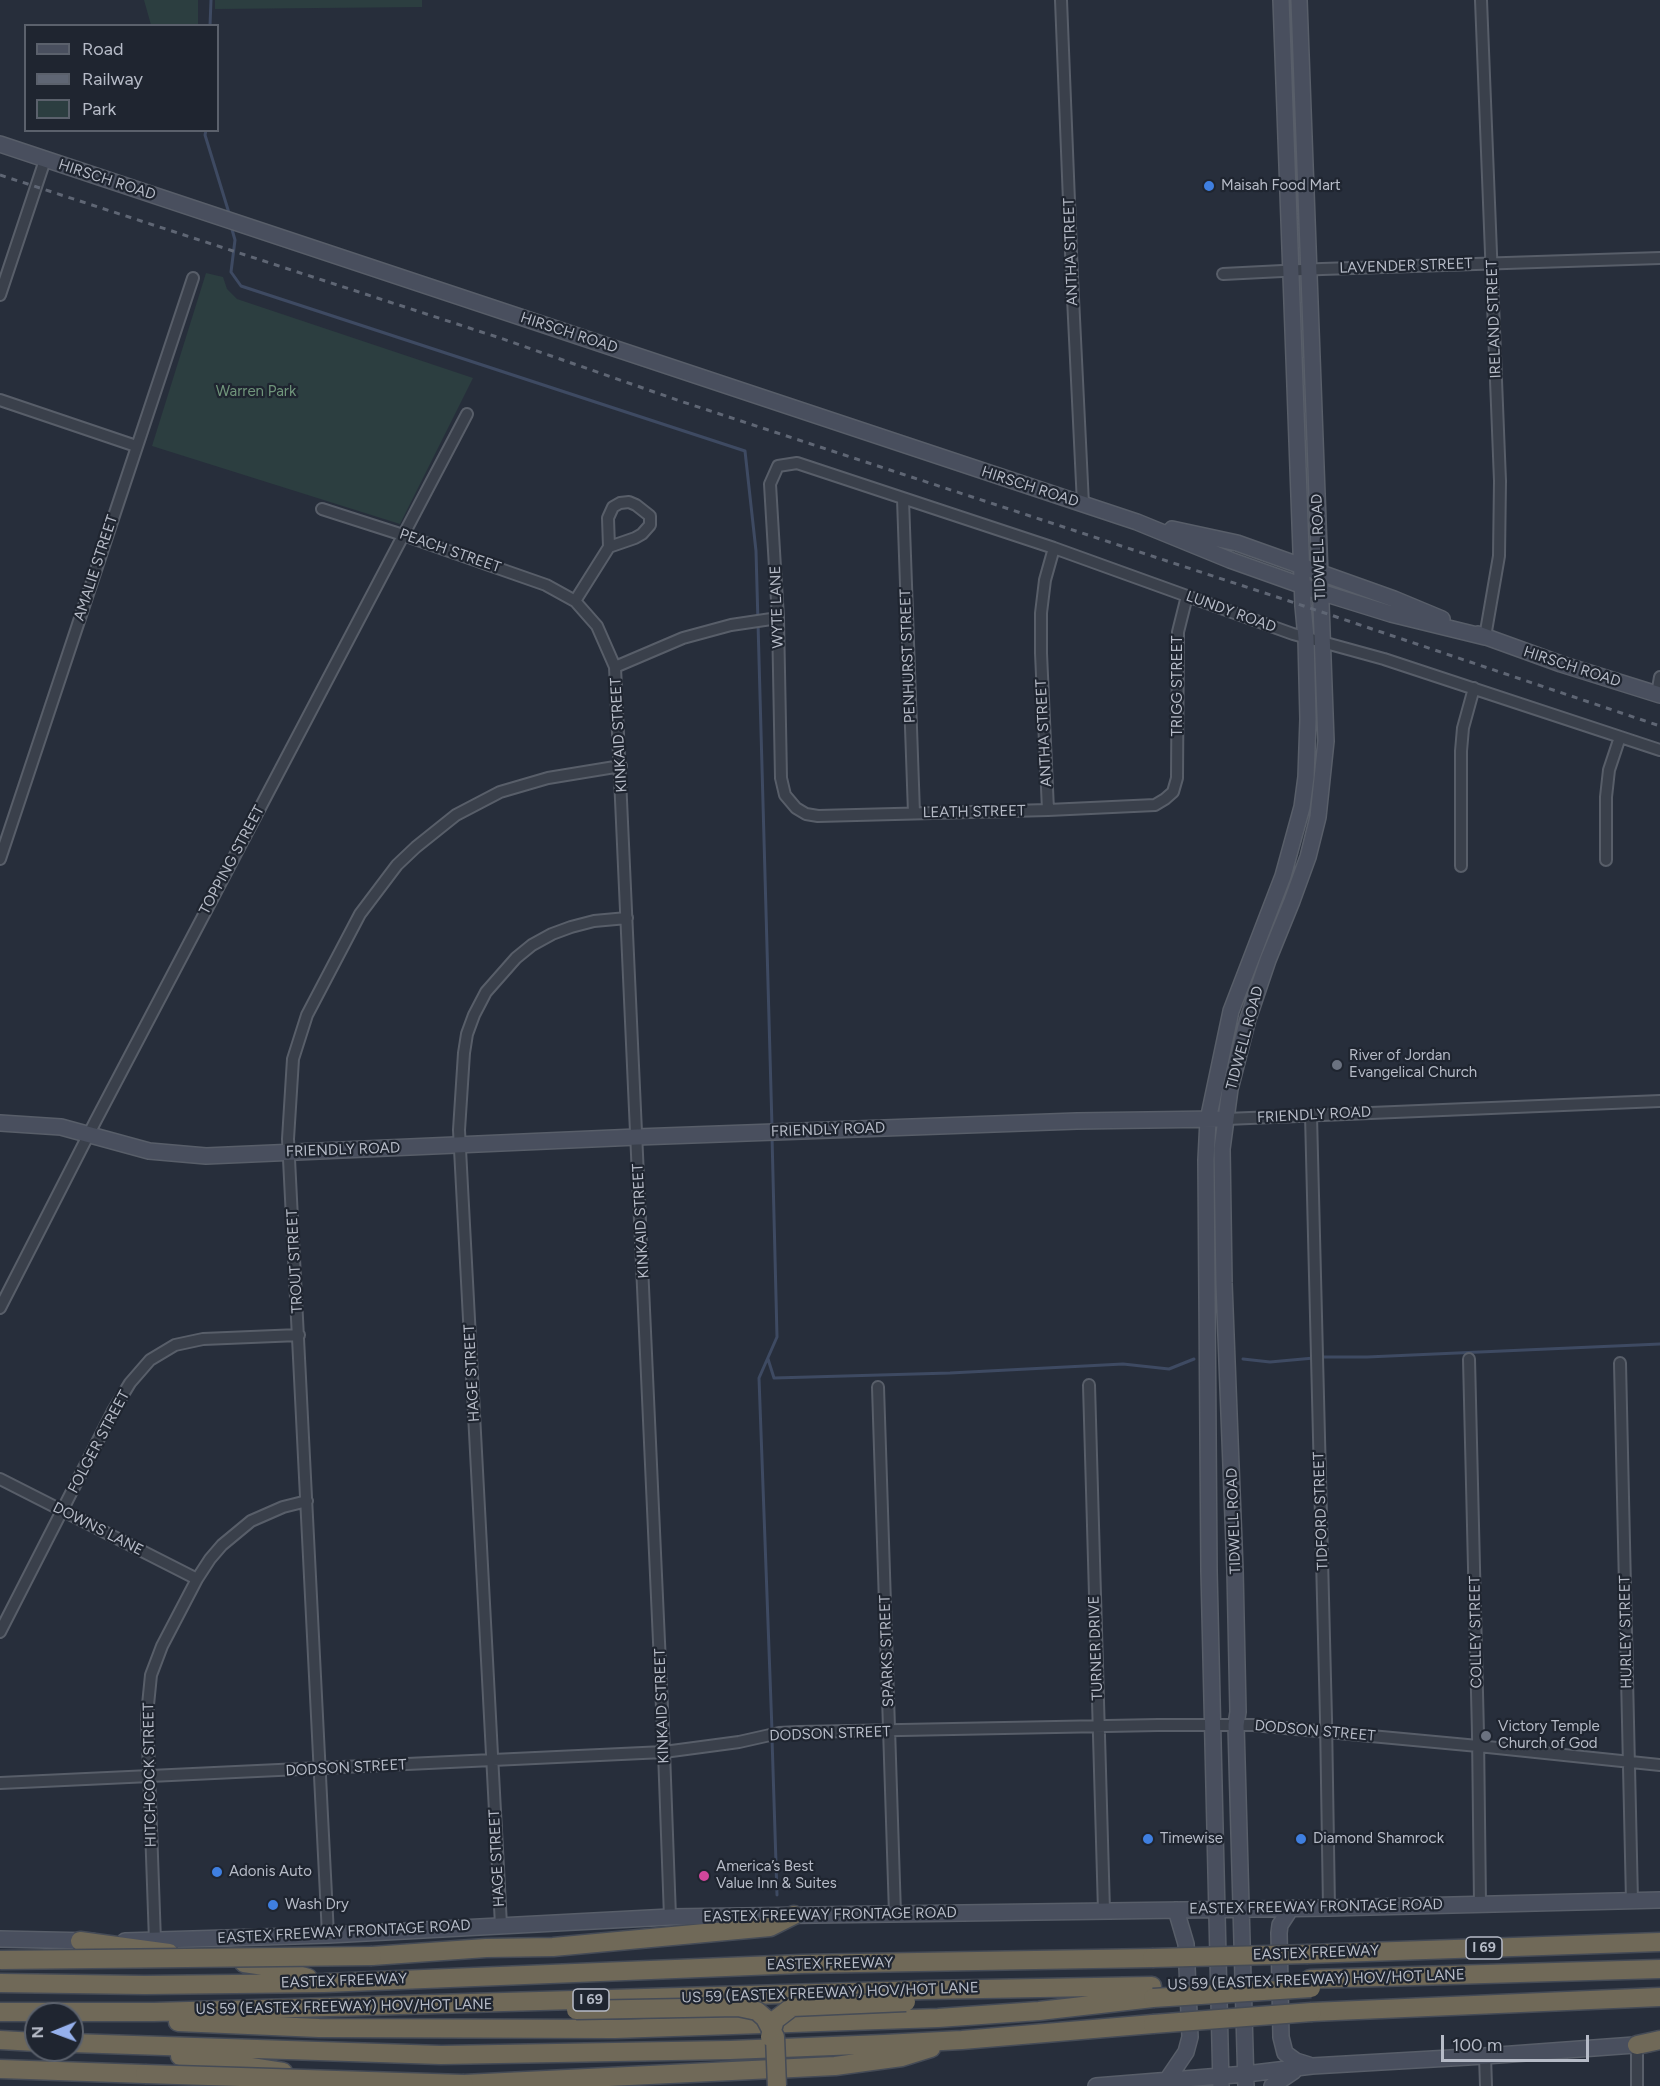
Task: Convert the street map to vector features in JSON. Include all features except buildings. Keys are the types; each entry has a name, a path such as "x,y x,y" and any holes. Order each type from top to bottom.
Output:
{"highway":[{"path":"0,1960 372,1956 486,1948 553,1947 770,1927 794,1915"},
{"path":"80,1941 271,1967 324,1983"},
{"name":"EASTEX FREEWAY","path":"0,1983 145,1985 324,1983 801,1964 1152,1958 1660,1942"},
{"name":"I 69","path":"1152,1992 1517,1973 1660,1969"},
{"name":"US 59 (EASTEX FREEWAY) HOV/HOT LANE","path":"84,2013 901,1991 1152,1992"},
{"path":"772,2047 788,2018 817,2011 1086,1993 1152,1992"},
{"path":"84,2017 320,2028 615,2029 938,2018 1039,2011 1152,1992"},
{"path":"84,2043 441,2055 730,2050 962,2040 1312,2012 1660,1997"},
{"path":"771,2027 778,2016 792,2007 906,2005"},
{"path":"185,2022 576,2014 738,2007 757,2011 771,2027 775,2037 772,2047 770,2086"},
{"name":"US 59 (EASTEX FREEWAY) HOV/HOT LANE","path":"0,2012 24,2013"},
{"path":"154,2012 723,2014 743,2016 752,2018 763,2028 772,2047 777,2086"},
{"path":"0,2040 24,2041"},
{"path":"0,2069 464,2084 836,2066 902,2057 962,2040"},
{"path":"1636,2045 1660,2042"},
{"path":"104,2044 368,2086"}],"main road":[{"name":"TIDWELL ROAD","path":"1246,2080 1236,1725 1238,1712 1235,1570 1221,1176 1230,1089 1261,957 1302,807 1306,777 1308,719 1306,638 1281,0"},
{"name":"TIDWELL ROAD","path":"1221,2081 1209,1571 1206,1160 1208,1120 1232,1011 1293,900 1308,857 1319,811 1326,741 1299,0"},
{"path":"1284,87 1302,86"},
{"name":"HIRSCH ROAD","path":"0,144 1137,522 1230,560 1320,592 1391,614 1485,637"},
{"path":"1296,395 1313,394"},
{"name":"HIRSCH ROAD","path":"1137,522 1237,543 1394,599 1485,637 1658,695"},
{"path":"1302,807 1319,811"},
{"name":"FRIENDLY ROAD","path":"0,1123 61,1127 137,1148 171,1154 206,1156 1077,1121 1226,1119"},
{"path":"1208,1284 1224,1283"},
{"path":"1209,1571 1235,1570"},
{"name":"EASTEX FREEWAY FRONTAGE ROAD","path":"0,1939 155,1941 328,1935 501,1924 670,1917 1329,1908 1660,1900"},
{"path":"1291,1908 1280,1925 1279,1933 1282,2046 1290,2058 1304,2067"},
{"path":"1171,2083 1186,2052 1190,2037 1186,1944 1176,1910"},
{"path":"1096,2086 1246,2080 1304,2067 1636,2045"},
{"path":"1272,2086 1304,2067"}],"street":[{"name":"ANTHA STREET","path":"1061,0 1083,504"},
{"name":"IRELAND STREET","path":"1481,0 1500,482 1498,556 1485,637"},
{"path":"0,295 45,160"},
{"name":"LAVENDER STREET","path":"1223,274 1309,269 1660,258"},
{"name":"AMALIE STREET","path":"0,859 193,278"},
{"path":"0,400 136,446"},
{"name":"TOPPING STREET","path":"0,1308 88,1135 467,414"},
{"name":"WYTE LANE","path":"781,776 773,619 770,484 778,466 797,463 804,465"},
{"name":"LUNDY ROAD","path":"804,465 1054,548 1306,638 1384,659 1660,750"},
{"name":"PENHURST STREET","path":"903,499 914,813"},
{"path":"574,601 609,548 608,518 613,507 620,503 633,503 650,516 650,525 642,534 609,548"},
{"name":"PEACH STREET","path":"322,509 526,577 574,601"},
{"name":"ANTHA STREET","path":"1048,810 1041,613 1045,580 1054,548"},
{"name":"TRIGG STREET","path":"1177,778 1178,632 1187,596"},
{"name":"KINKAID STREET","path":"574,601 597,626 615,667 670,1917"},
{"path":"615,667 683,638 744,623 773,619"},
{"path":"1658,695 1660,677"},
{"path":"1461,866 1461,751 1463,728 1474,688"},
{"path":"1606,860 1605,797 1609,770 1620,737"},
{"name":"TROUT STREET","path":"328,1935 289,1152 290,1081 293,1059 307,1015 360,914 397,865 430,835 456,815 500,792 548,778 621,766"},
{"name":"LEATH STREET","path":"781,776 784,795 795,808 806,814 818,816 1155,805 1173,792 1177,778"},
{"name":"HAGE STREET","path":"501,1924 460,1145 464,1053 467,1034 486,992 516,958 532,945 552,934 594,921 627,918"},
{"name":"FRIENDLY ROAD","path":"1226,1119 1660,1101"},
{"name":"TIDFORD STREET","path":"1311,1115 1329,1908"},
{"name":"FOLGER STREET","path":"0,1632 113,1411 130,1383 150,1360 175,1345 203,1339 299,1335"},
{"name":"COLLEY STREET","path":"1469,1359 1480,1904"},
{"name":"HURLEY STREET","path":"1620,1363 1632,1901"},
{"name":"TURNER DRIVE","path":"1089,1385 1104,1911"},
{"name":"SPARKS STREET","path":"878,1387 895,1914"},
{"name":"DOWNS LANE","path":"0,1479 197,1579"},
{"name":"HITCHCOCK STREET","path":"155,1941 147,1715 151,1675 162,1646 197,1579 222,1545 251,1521 283,1507 307,1501"},
{"name":"DODSON STREET","path":"0,1783 664,1752 792,1732 1213,1725 1326,1732 1660,1765"},
{"path":"1636,2045 1637,2086"},
{"path":"1485,2056 1486,2086"}],"green space":[{"path":"144,0 198,0 198,24 151,24"},
{"path":"215,0 422,0 422,7 215,9"},
{"name":"Warren Park","path":"206,273 223,277 227,289 237,299 473,378 400,524 152,446"}],"waterway":[{"path":"210,24 211,0"},
{"path":"206,132 229,213"},
{"path":"231,226 235,240 231,272 241,286 745,451 756,551 772,1127"},
{"path":"772,1136 777,1337 759,1378 772,1731"},
{"path":"1320,1357 1660,1344"},
{"path":"1243,1359 1270,1362 1314,1358"},
{"path":"768,1359 774,1378 950,1373 1123,1364 1169,1369 1194,1359"},
{"path":"772,1738 777,1895"}],"railway":[{"path":"0,175 500,338 680,401 1295,603 1660,726"}],"place":[{"name":"Maisah Food Mart","path":"1209,186"},
{"name":"River of Jordan Evangelical Church","path":"1337,1065"},
{"name":"Victory Temple Church of God","path":"1486,1736"},
{"name":"Timewise","path":"1148,1839"},
{"name":"Diamond Shamrock","path":"1301,1839"},
{"name":"Adonis Auto","path":"217,1872"},
{"name":"America’s Best Value Inn & Suites","path":"704,1876"},
{"name":"Wash Dry","path":"273,1905"}]}
